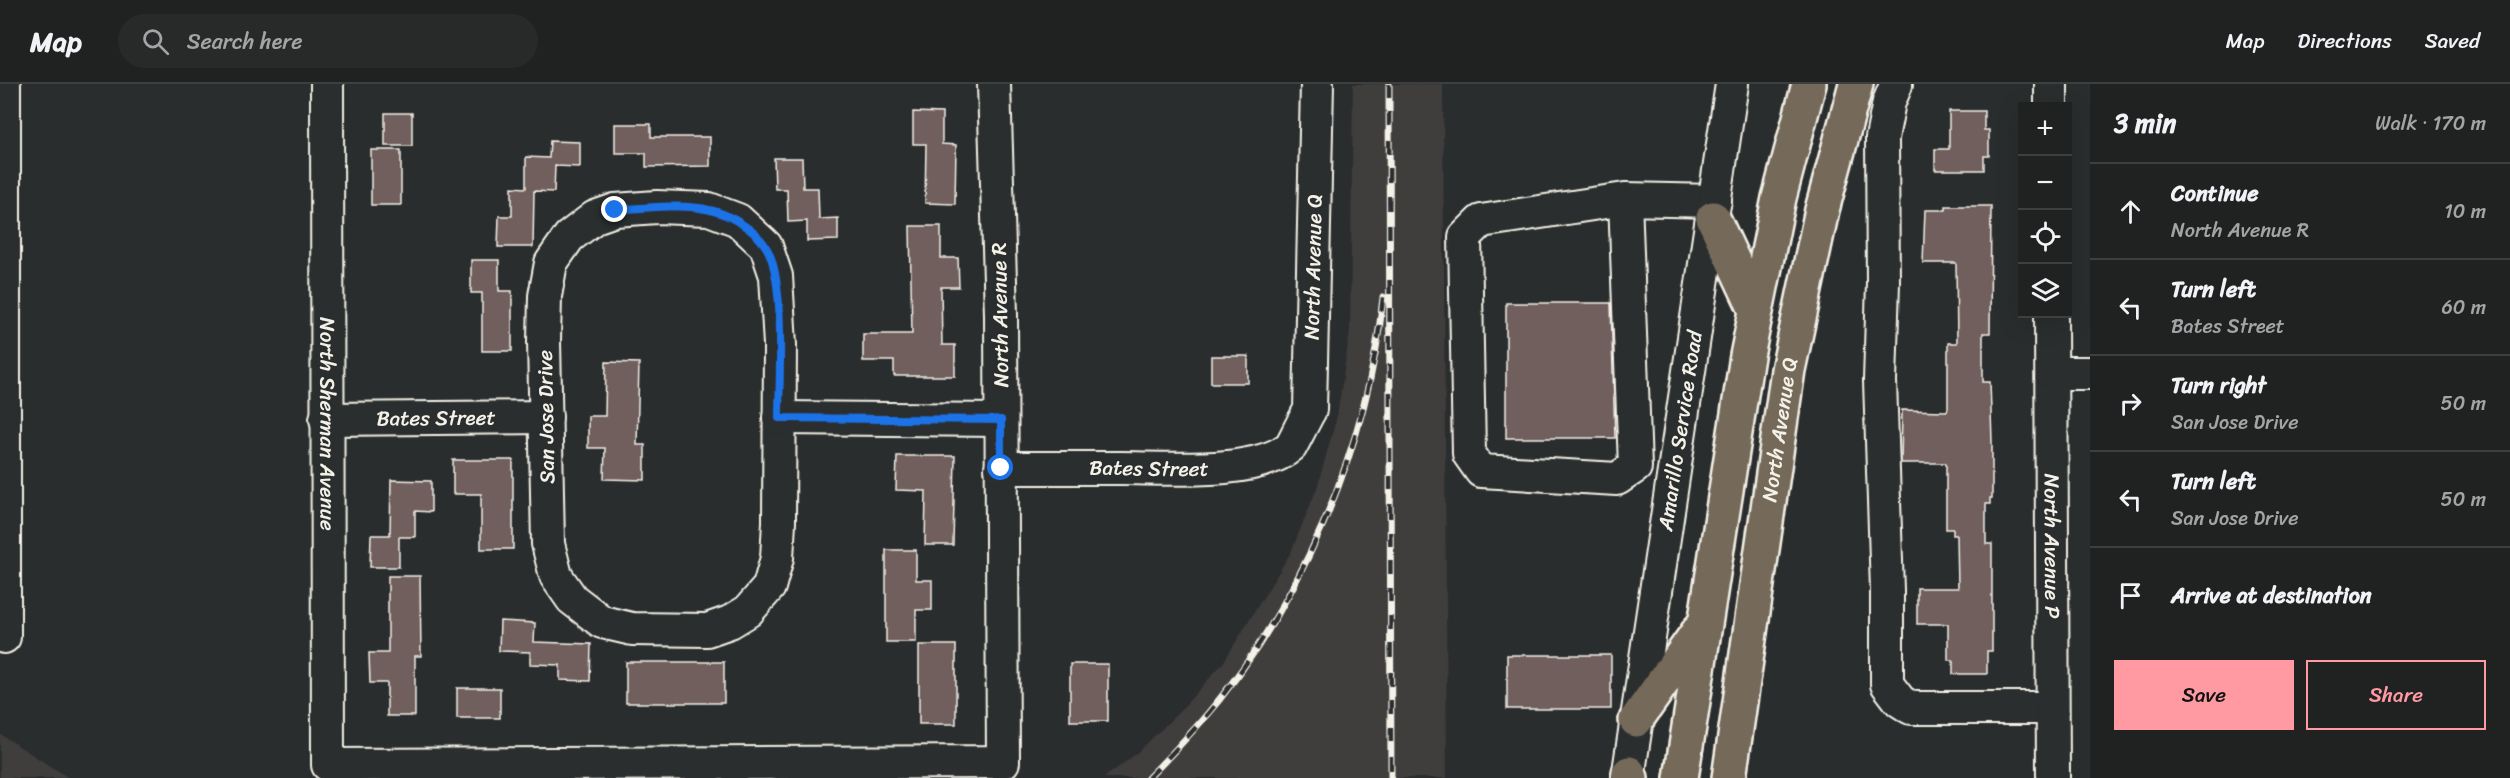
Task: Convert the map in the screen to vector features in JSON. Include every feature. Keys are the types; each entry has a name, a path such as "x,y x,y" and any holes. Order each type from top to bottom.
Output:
{"main road":[{"name":"North Avenue Q","path":"1681,778 1756,310 1779,198 1809,84"},
{"name":"North Avenue Q","path":"1729,778 1788,370 1822,210 1856,84"},
{"path":"1714,210 1756,310"},
{"path":"1636,720 1705,622"}],"street":[{"path":"4,84 4,637"},
{"name":"North Sherman Avenue","path":"327,84 328,765 1003,762"},
{"name":"North Avenue R","path":"994,84 1001,315 1003,762"},
{"name":"North Avenue Q","path":"1292,444 1298,428 1310,410 1317,84"},
{"name":"Amarillo Service Road","path":"1629,776 1732,84"},
{"path":"2050,102 2051,84"},
{"path":"1896,85 1886,112 1882,138 1883,282 1880,381 1887,590 1887,684 1900,701 1911,708 2052,708"},
{"path":"1625,200 1635,467 1617,479 1480,471 1469,454 1465,237 1481,221 1625,200 1714,210"},
{"name":"San Jose Drive","path":"657,207 709,209 738,220 766,246 776,276 780,345 779,418 777,558 769,587 748,610 730,622 707,630 632,629 602,622 572,599 556,576 548,544 546,417 545,296 550,263 569,237 595,217 615,210 657,207"},
{"name":"North Avenue P","path":"2051,318 2053,778"},
{"path":"2052,373 2090,373"},
{"name":"Bates Street","path":"326,419 546,417"},
{"path":"779,418 1001,420"},
{"name":"Bates Street","path":"1001,468 1210,468 1255,462 1276,455 1292,444"}],"shaded area":[{"path":"1353,84 1443,84 1447,778 1104,778 1137,753 1180,711 1223,663 1291,552 1317,488 1337,416 1350,331"},
{"path":"0,734 69,778 0,778"}],"building":[{"path":"1949,111 1984,111 1984,130 1989,130 1989,156 1984,156 1984,170 1935,170 1935,149 1949,149"},
{"path":"913,112 942,113 942,144 956,145 955,204 925,203 926,144 913,144"},
{"path":"385,113 412,113 412,146 385,146"},
{"path":"615,124 651,124 651,137 710,137 710,166 646,167 646,153 615,153"},
{"path":"550,141 580,142 580,167 555,166 554,192 534,191 533,247 498,247 499,216 512,216 512,187 526,188 526,157 549,158"},
{"path":"371,150 401,150 401,205 371,205"},
{"path":"774,158 802,158 803,188 818,188 819,219 838,218 838,240 807,241 807,221 788,222 787,189 775,189"},
{"path":"1946,206 1991,206 1990,333 1983,333 1983,382 1990,382 1992,441 1992,498 1990,498 1990,504 1986,504 1986,544 1992,544 1992,651 1987,651 1987,674 1953,674 1953,660 1948,660 1948,624 1917,624 1917,588 1958,588 1957,535 1953,535 1953,529 1946,529 1946,463 1901,463 1902,410 1947,411 1948,408 1948,343 1957,343 1956,263 1923,263 1925,210 1946,210"},
{"path":"910,226 941,226 941,258 958,258 959,287 941,287 942,345 955,345 955,376 894,376 894,361 863,361 863,334 912,334"},
{"path":"471,260 499,260 499,291 512,291 512,351 482,351 482,293 471,293"},
{"path":"1506,303 1611,303 1615,438 1506,438"},
{"path":"1211,356 1248,356 1248,383 1211,383"},
{"path":"606,362 639,363 637,445 645,445 645,480 604,479 605,448 588,448 588,416 605,416"},
{"path":"897,456 955,456 953,545 925,545 926,491 896,490"},
{"path":"453,460 513,460 513,549 481,549 481,494 453,494"},
{"path":"391,480 431,481 431,512 415,511 415,537 399,537 399,567 370,567 371,535 390,535"},
{"path":"886,550 916,550 916,580 932,580 932,610 916,610 916,642 886,642"},
{"path":"388,576 420,576 421,656 415,656 415,716 387,716 387,683 370,683 369,653 388,653"},
{"path":"500,621 535,623 534,642 591,644 590,681 560,680 560,665 530,664 530,652 499,651"},
{"path":"919,645 956,645 956,724 919,724"},
{"path":"1507,655 1611,655 1611,709 1507,709"},
{"path":"626,662 724,662 724,703 626,703"},
{"path":"1070,664 1108,664 1108,721 1070,721"},
{"path":"457,688 500,688 500,718 457,718"}],"railway":[{"path":"1389,84 1391,778"},
{"path":"1148,778 1198,725 1234,680 1267,631 1297,579 1323,525 1345,469 1362,412 1375,354 1383,297"}],"route":[{"path":"615,210 657,207 709,209 738,220 766,246 776,276 780,345 779,418 1001,420 1001,468"}]}
